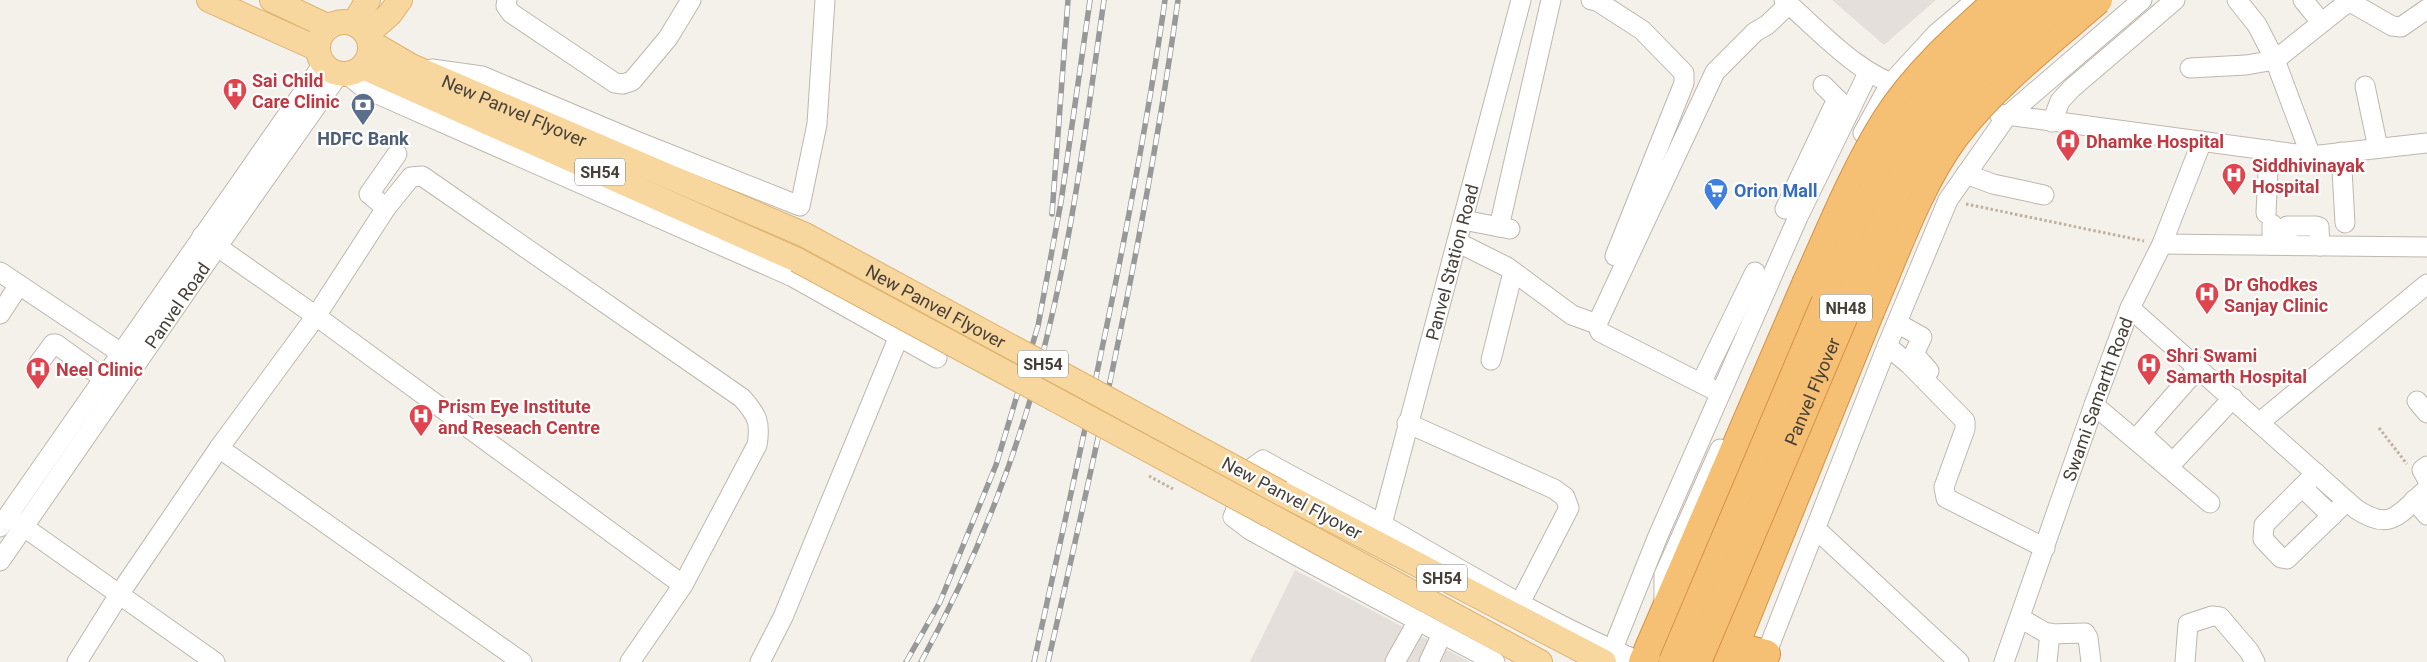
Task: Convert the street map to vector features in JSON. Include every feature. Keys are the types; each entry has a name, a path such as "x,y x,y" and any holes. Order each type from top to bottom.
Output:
{"highway":[{"path":"1642,662 1806,284 1853,182 1887,119 1903,96 1951,43 1998,0"},
{"name":"Panvel Flyover","path":"1673,662 1887,157 1918,108 1939,84 1966,56 2030,0"},
{"name":"Panvel Flyover","path":"1697,662 1906,167 1935,122 1955,99 1988,66 2064,0"},
{"path":"1764,658 1730,654 1869,314 1929,179 1955,136 1996,89 2098,0"}],"main road":[{"name":"SH54","path":"209,0 338,66 406,75"},
{"path":"272,0 329,27"},
{"path":"364,33 336,23 329,27 319,41 338,66 368,60 364,33 368,0"},
{"path":"364,33 390,14 400,0"},
{"name":"SH54","path":"364,33 406,75"},
{"name":"New Panvel Flyover","path":"406,75 805,235 1281,493 1608,658"},
{"name":"New Panvel Flyover","path":"406,75 797,260 1540,662"}],"street":[{"path":"507,0 506,6 511,13 614,83 623,84 632,81 668,38 691,0"},
{"path":"406,75 482,76 636,141 800,206 817,124 825,0"},
{"name":"Panvel Station Road","path":"1382,524 1407,423 1521,0"},
{"path":"1463,220 1504,228 1551,0"},
{"path":"1591,0 1642,30 1684,74 1684,82 1615,256"},
{"path":"1664,614 1664,575 1856,146 1890,84 1936,34 1976,0"},
{"path":"1764,658 1887,346 1948,200 2007,116 2142,0"},
{"path":"2052,122 2060,101 2072,88 2175,0"},
{"path":"2236,0 2257,25 2275,60 2310,156"},
{"path":"2303,0 2322,22"},
{"path":"1720,393 1600,332 1597,324 1716,72 1755,32 1768,25 1787,2 1868,73 1890,84 2007,116 2310,156 2427,143"},
{"path":"2190,68 2246,65 2275,60 2344,5 2352,3 2392,26 2401,26 2427,9"},
{"name":"Panvel Road","path":"4,521 120,353 209,241 338,66"},
{"path":"338,66 360,85 375,93 793,277 938,358"},
{"path":"1785,209 1843,106 1868,73"},
{"path":"1823,85 1843,106"},
{"path":"2365,86 2378,148"},
{"path":"1608,658 1658,536 1798,217 1843,106"},
{"name":"Swami Samarth Road","path":"2004,662 2130,308 2162,244 2202,141"},
{"path":"2269,150 2286,237"},
{"path":"2341,152 2345,223"},
{"path":"386,208 369,194 397,154"},
{"path":"1966,174 1993,184 2044,195"},
{"path":"77,662 120,593 219,448 316,316 386,208 411,177 422,176 742,398 755,413 760,428 757,445 683,585 630,662"},
{"path":"2287,226 2319,227 2286,237 2287,226"},
{"path":"2162,244 2286,237 2427,247"},
{"name":"Panvel Road","path":"0,561 136,364 209,241"},
{"path":"209,241 316,316 683,585"},
{"path":"1457,242 1513,272 1572,315 1597,324"},
{"path":"0,272 136,364"},
{"path":"1491,360 1513,272"},
{"path":"1701,383 1755,272"},
{"path":"2260,422 2427,284"},
{"path":"0,314 19,285"},
{"path":"2130,308 2229,403 2260,422 2347,501 2371,520 2385,522 2393,518 2421,495 2427,514"},
{"path":"1897,322 1922,337 1914,354 1951,396"},
{"path":"760,662 783,617 899,336"},
{"path":"39,364 53,344 56,344 103,378"},
{"path":"1887,346 1909,364 1965,422 1944,487 1946,498 2045,548"},
{"path":"2195,372 2142,432 2171,461 2175,460 2229,403"},
{"path":"2094,406 2210,503"},
{"path":"1407,423 1554,489 1565,497 1569,508 1520,603"},
{"path":"219,448 522,662"},
{"path":"1495,662 1304,560 1233,517 1252,468 1263,460 1382,524 1520,603 1608,658 1642,662"},
{"path":"2316,473 2264,525 2262,539 2282,558 2287,559 2347,501"},
{"path":"2302,487 2332,516"},
{"path":"4,521 24,526 215,662"},
{"path":"1816,529 1958,662"},
{"path":"2185,662 2188,624 2212,616 2220,617 2249,651 2255,662"},
{"path":"2020,618 2050,634 2085,633 2088,638 2091,662"},
{"path":"1395,662 1418,620"},
{"path":"1429,662 1442,634"},
{"path":"2047,662 2050,634"}],"path":[{"path":"1948,200 2162,244"},
{"path":"2379,428 2411,469 2425,472"},
{"path":"1147,475 1172,489"}],"shaded area":[{"path":"1832,0 1936,0 1884,45"},
{"path":"1295,570 1470,662 1250,662"}],"railway":[{"path":"1052,214 1068,0"},
{"path":"906,662 940,602 996,465 1038,326 1061,202 1090,0"},
{"path":"921,662 961,583 996,500 1012,457 1038,371 1058,287 1074,206 1104,0"},
{"path":"1034,662 1106,332 1138,167 1165,0"},
{"path":"1048,662 1120,332 1152,167 1178,0"}],"place":[{"name":"Sai Child Care Clinic","path":"235,111"},
{"name":"HDFC Bank","path":"363,126"},
{"name":"Dhamke Hospital","path":"2068,162"},
{"name":"Siddhivinayak Hospital","path":"2234,196"},
{"name":"Orion Mall","path":"1716,211"},
{"name":"Dr Ghodkes Sanjay Clinic","path":"2207,315"},
{"name":"Shri Swami Samarth Hospital","path":"2149,386"},
{"name":"Neel Clinic","path":"38,390"},
{"name":"Prism Eye Institute and Reseach Centre","path":"421,437"}]}
